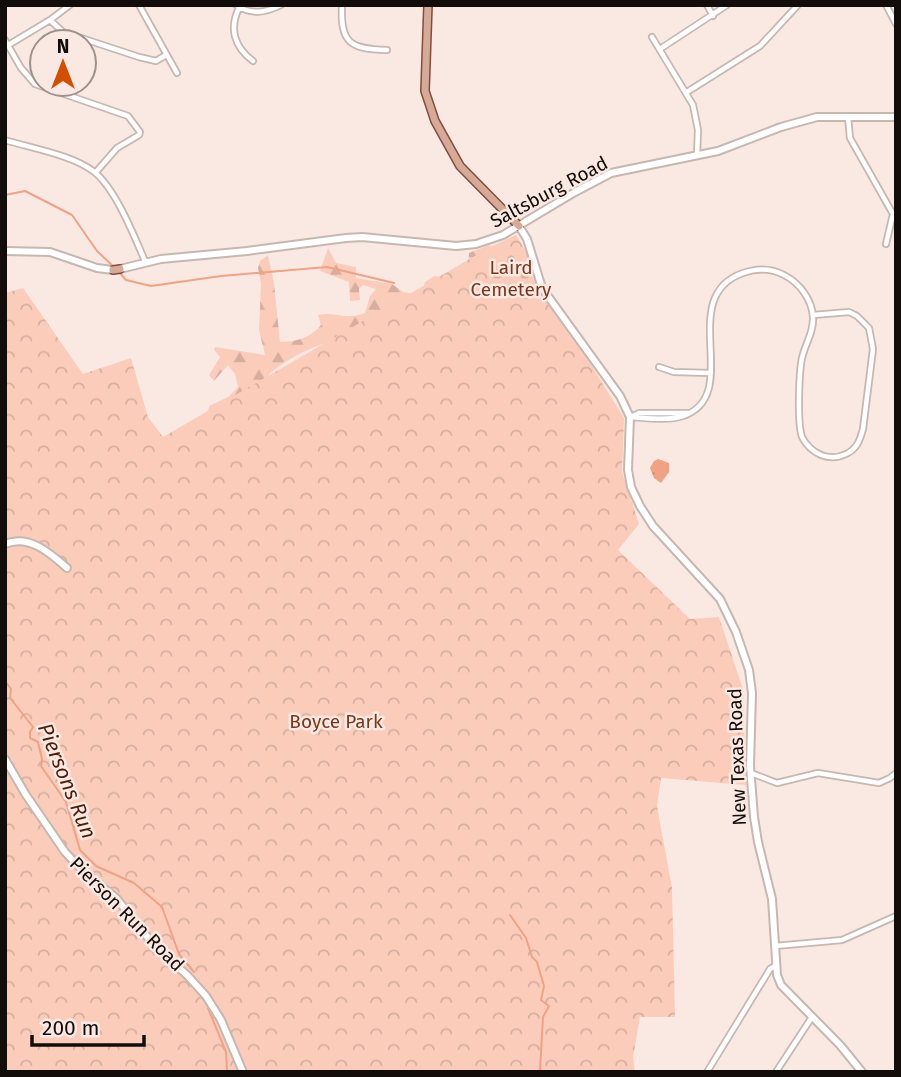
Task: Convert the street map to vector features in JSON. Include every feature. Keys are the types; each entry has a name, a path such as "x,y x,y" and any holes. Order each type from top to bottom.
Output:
{"main road":[{"name":"New Texas Road","path":"428,5 425,91 431,111 460,166 519,226 527,239 542,288 620,396 630,417 629,477 640,506 653,526 720,599 744,654 752,693 751,774 756,834 772,899 775,966 781,985 813,1016 862,1072"},
{"name":"Saltsburg Road","path":"5,251 50,252 97,268 116,270 145,261 362,237 456,246 476,244 491,241 608,174 627,168 731,147 807,119 896,117"},
{"path":"5,544 16,540 32,543 54,556 67,568"},
{"name":"Pierson Run Road","path":"5,759 65,852 116,898 157,949 206,996 221,1020 243,1072"}],"street":[{"path":"71,5 6,44 35,84 128,116 140,132 117,148 96,172"},
{"path":"139,5 177,73"},
{"path":"253,61 238,44 233,32 238,6 259,12 281,5"},
{"path":"342,5 341,27 348,41 360,48 387,50"},
{"path":"707,5 713,16"},
{"path":"660,49 727,5"},
{"path":"687,92 760,46 797,5"},
{"path":"886,5 896,23"},
{"path":"50,20 63,32 139,57 154,61 166,55"},
{"path":"652,37 687,92 697,115 697,156"},
{"path":"848,116 850,138 893,214 886,244"},
{"path":"5,139 64,158 96,172 120,207 145,261"},
{"path":"630,417 639,413 688,413 706,398 711,373 710,314 719,292 734,277 761,270 785,275 803,291 813,315 813,326 800,370 800,428 803,438 813,452 825,457 836,458 854,449 860,440 873,340 869,328 857,316 842,311 813,315"},
{"path":"659,367 674,372 711,373"},
{"path":"751,774 777,783 818,773 878,783 896,773"},
{"path":"775,946 842,940 896,916"},
{"path":"707,1072 770,969 775,966"},
{"path":"776,1072 813,1016"}],"green space":[{"name":"Boyce Park","path":"516,235 527,253 489,255 491,298 544,299 585,355 624,418 622,472 639,524 618,550 690,619 719,617 743,689 746,785 661,778 657,806 672,888 675,1017 640,1017 633,1057 635,1072 5,1072 5,293 23,288 83,374 131,358 148,417 163,437 492,246"},
{"path":"489,245 497,251 491,298 539,299 545,303 385,329 324,344 286,362 269,374 269,382 207,425 209,406 228,397 238,387 235,374 228,365 214,381 209,375 220,357 214,350 215,347 265,355 259,330 261,284 258,268 260,261 268,255 280,342 286,342 302,338 317,329 321,325 318,315 351,316 365,313 370,296 376,289 363,285 359,289 360,300 350,301 349,282 320,271 328,248 336,263 356,267 356,278 392,284 403,292 421,295 425,282 434,276 446,277 468,267 469,253"},
{"name":"Laird Cemetery","path":"527,253 533,278 543,299 491,299 489,254"}],"water":[{"path":"658,459 669,463 669,472 661,483 654,478 650,468"}],"waterway":[{"path":"5,195 25,191 72,215 97,251 115,268"},
{"path":"119,272 126,280 151,286 221,276 327,267 394,283"},
{"name":"Piersons Run","path":"5,681 11,689 10,698 33,727 30,738 38,742 41,766 66,802 80,850 96,866 134,883 162,907 179,954 194,972"},
{"path":"510,915 526,938 532,957 537,962 544,986 541,1000 549,1006 543,1017 540,1070 544,1072"},
{"name":"Piersons Run","path":"208,1008 226,1052 227,1072"}]}
